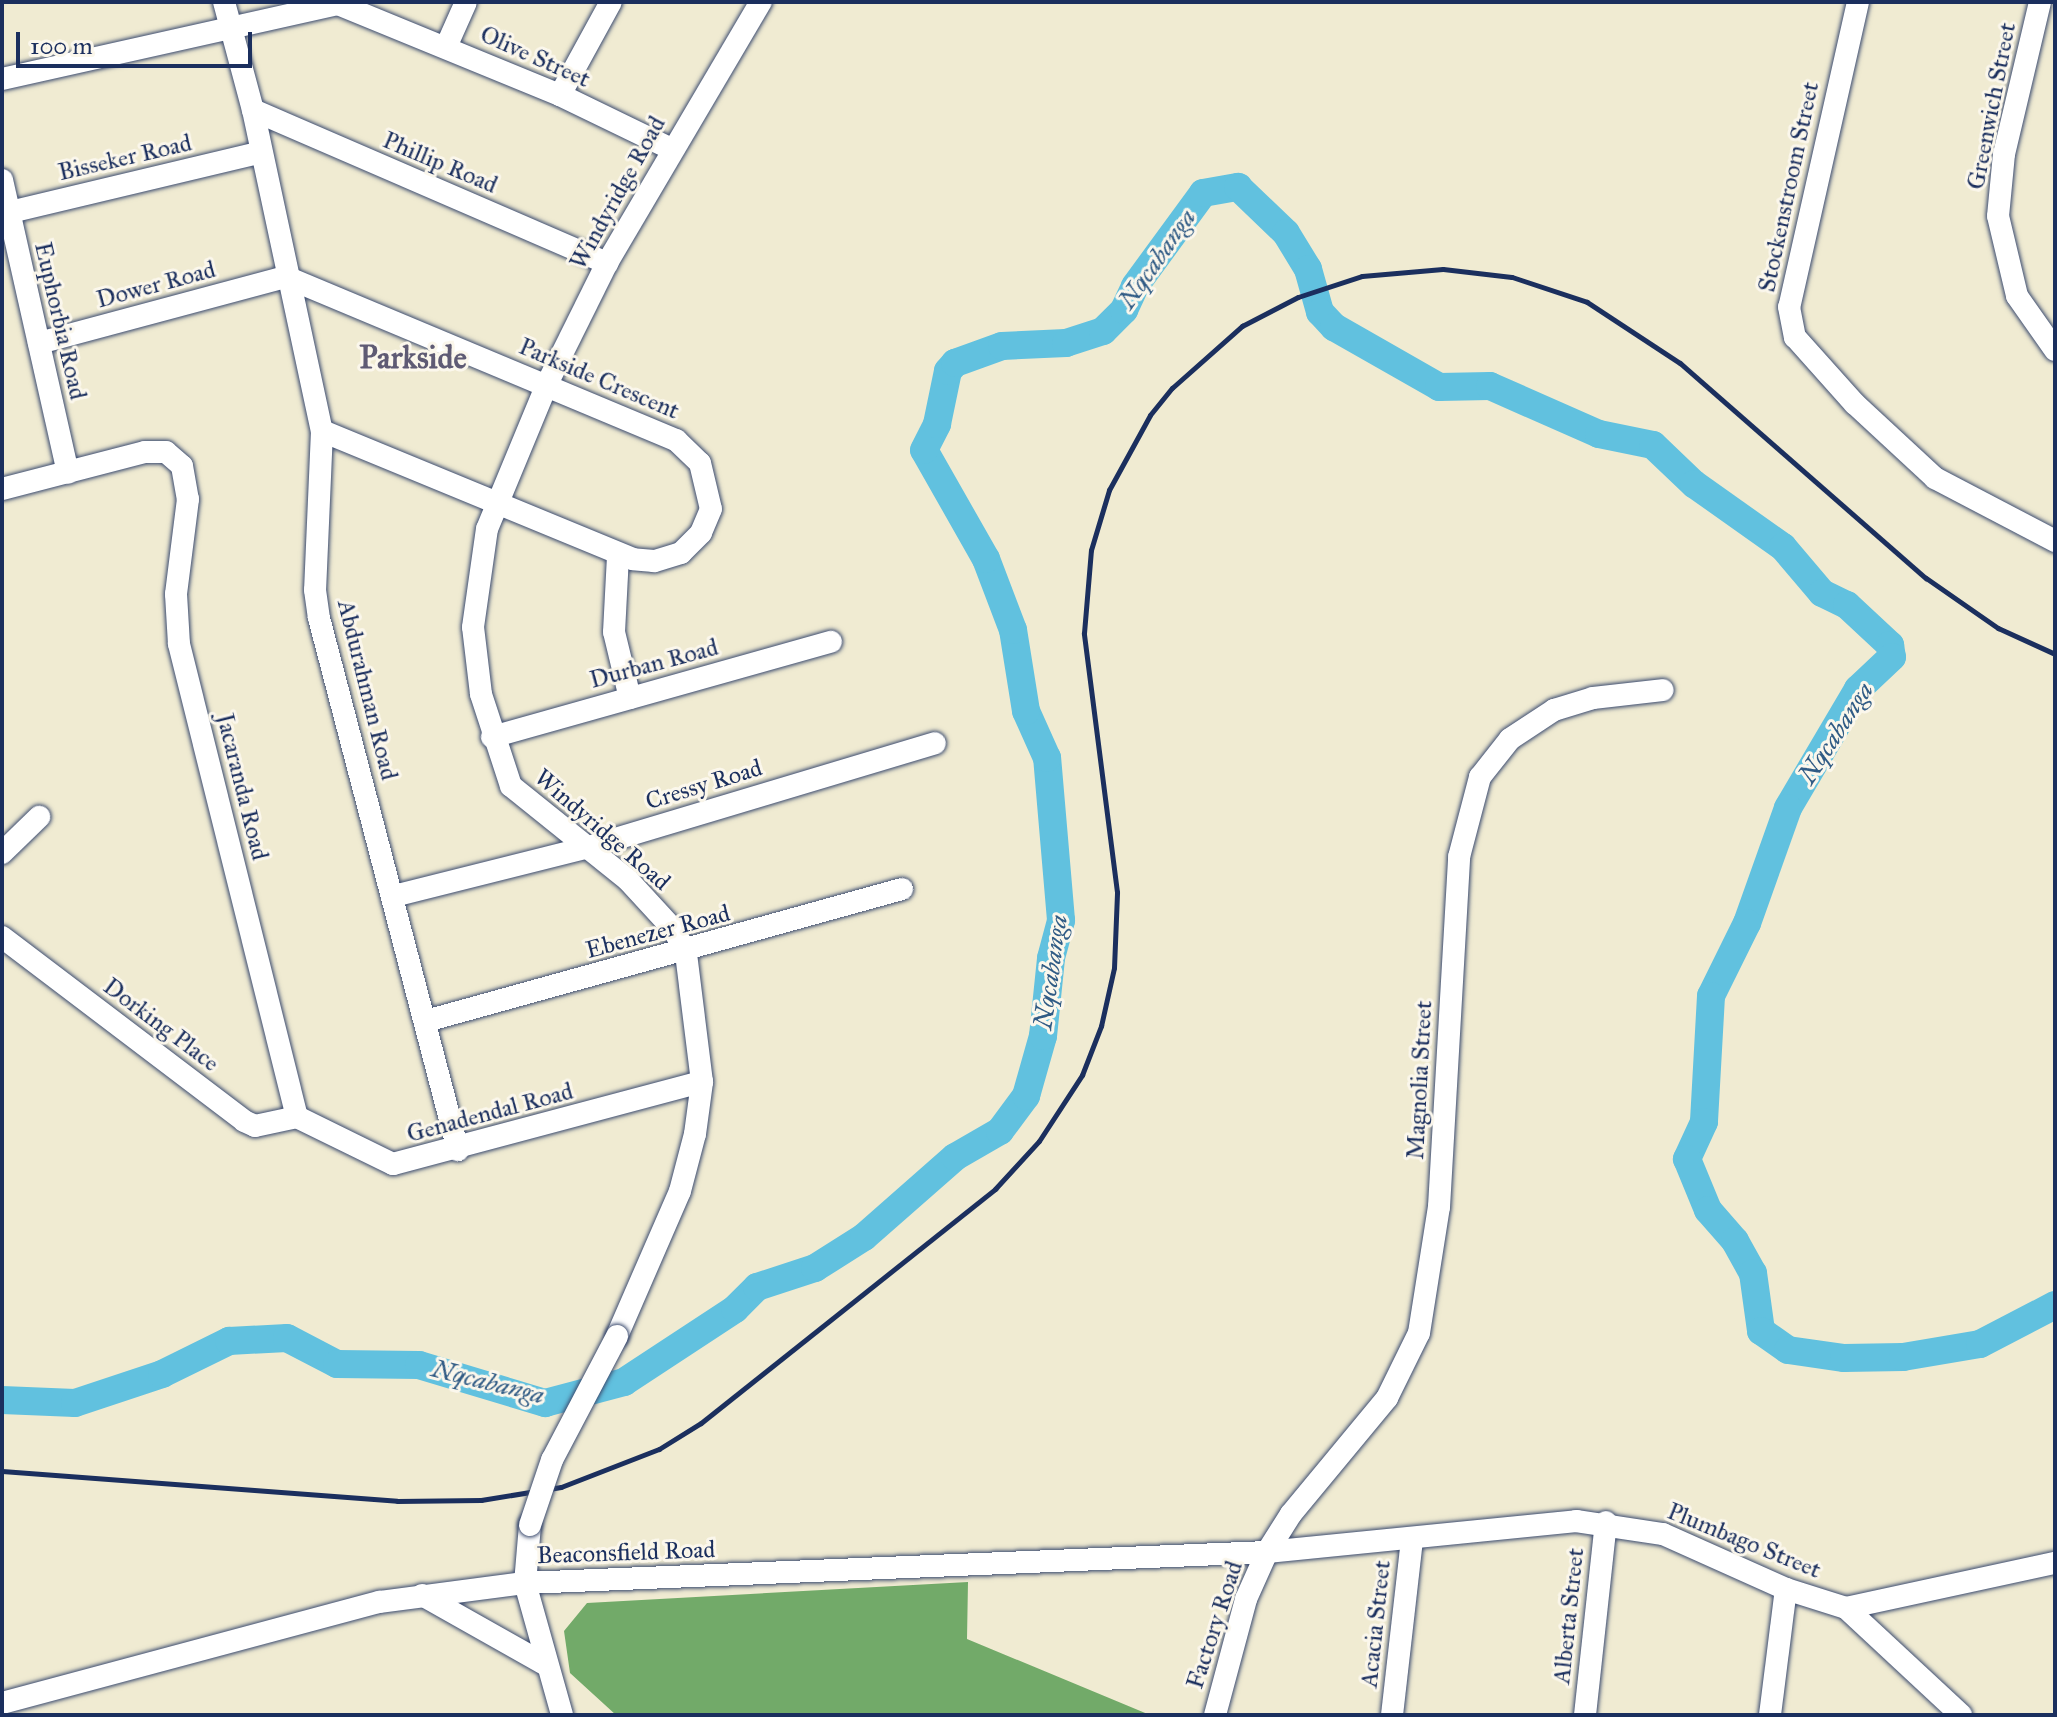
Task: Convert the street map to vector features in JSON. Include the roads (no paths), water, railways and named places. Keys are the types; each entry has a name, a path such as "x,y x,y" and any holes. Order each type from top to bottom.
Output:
{"street":[{"name":"Abdurahman Road","path":"224,2 253,110 259,153 322,431 315,590 319,618 458,1150"},
{"path":"446,47 466,2"},
{"path":"560,95 611,2"},
{"name":"Windyridge Road","path":"562,1715 525,1583 530,1525 552,1460 617,1336 680,1191 702,1082 686,953 674,930 589,847 511,786 492,737 473,627 496,504 547,384 607,263 671,149 761,2"},
{"name":"Stockenstroom Street","path":"1858,2 1789,307 1795,337 1836,385 1935,478 2055,541"},
{"name":"Greenwich Street","path":"2040,2 2004,154 1998,216 2017,296 2055,350"},
{"name":"Olive Street","path":"2,79 338,3 560,95 671,149"},
{"name":"Phillip Road","path":"253,110 607,263"},
{"name":"Bisseker Road","path":"6,214 259,153"},
{"name":"Euphorbia Road","path":"2,180 6,214 68,473"},
{"name":"Dower Road","path":"39,343 286,277"},
{"name":"Parkside Crescent","path":"286,277 676,440 693,452 707,477 711,509 691,545 654,561 618,556 322,431"},
{"name":"Jacaranda Road","path":"68,473 145,452 166,452 182,466 188,499 176,594 179,644 297,1117"},
{"path":"2,489 68,473"},
{"path":"618,556 614,632 630,698"},
{"name":"Durban Road","path":"492,737 831,642"},
{"name":"Magnolia Street","path":"1267,1552 1387,1398 1419,1333 1439,1207 1459,857 1480,777 1510,739 1554,710 1593,698 1663,690"},
{"name":"Cressy Road","path":"394,896 589,847 935,743"},
{"path":"2,853 39,817"},
{"name":"Ebenezer Road","path":"426,1021 686,953 902,889"},
{"name":"Dorking Place","path":"2,937 244,1121 255,1126 297,1117"},
{"name":"Genadendal Road","path":"297,1117 393,1164 458,1150 702,1082"},
{"name":"Plumbago Street","path":"1267,1552 1553,1522 1606,1522 1663,1534 1786,1589 1846,1608 2055,1563"},
{"name":"Alberta Street","path":"1585,1715 1606,1522"},
{"name":"Acacia Street","path":"1392,1715 1412,1539"},
{"name":"Beaconsfield Road","path":"2,1703 27,1706 422,1595 525,1583 1267,1552"},
{"name":"Factory Road","path":"1215,1715 1246,1599 1267,1552"},
{"path":"1770,1715 1786,1589"},
{"path":"422,1595 546,1665"},
{"path":"1846,1608 1961,1715"}],"waterway":[{"name":"Nqcabanga","path":"2,1400 75,1403 162,1374 229,1341 287,1338 337,1364 419,1365 545,1403 624,1382 735,1309 757,1287 815,1268 864,1237 955,1157 1000,1131 1026,1096 1043,1036 1051,958 1061,920 1047,758 1026,711 1013,630 986,559 924,450 937,424 948,371 955,363 1002,346 1066,343 1103,331 1124,310 1135,286 1203,193 1238,187 1286,233 1308,269 1320,312 1334,327 1439,387 1490,386 1599,434 1653,445 1694,484 1783,547 1822,593 1847,605 1890,645 1892,657 1858,689 1788,808 1747,923 1711,996 1704,1122 1687,1159 1708,1210 1735,1241 1753,1273 1761,1331 1788,1350 1844,1358 1903,1357 1980,1344 2055,1305"}],"railway":[{"path":"2,1471 397,1501 481,1500 561,1487 659,1449 701,1423 995,1189 1039,1141 1082,1075 1101,1026 1114,968 1117,892 1084,633 1091,550 1109,490 1150,415 1172,388 1242,326 1298,297 1362,276 1443,269 1512,277 1587,302 1680,363 1926,578 1998,628 2055,654"}],"district":[{"name":"Parkside","path":"413,358"}]}
